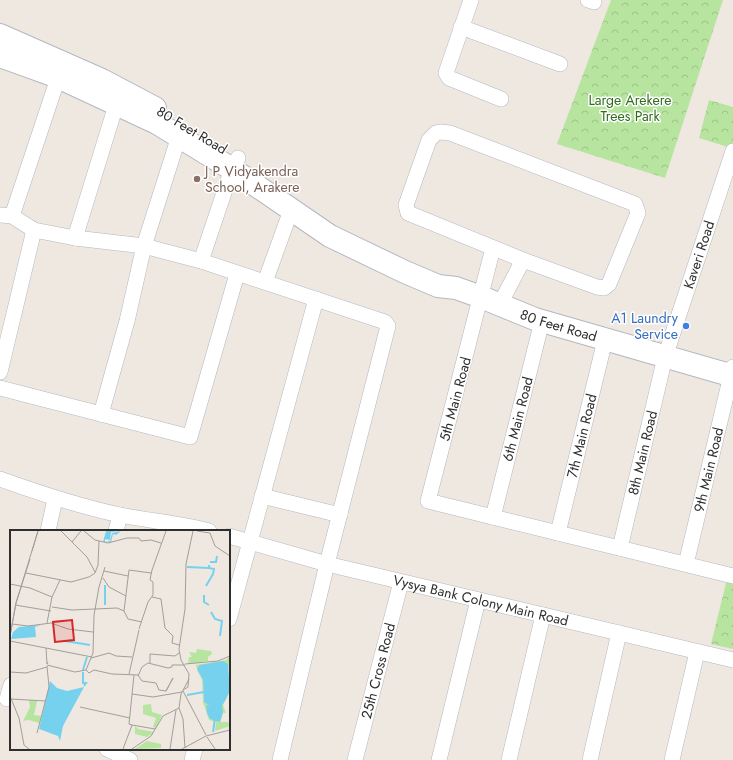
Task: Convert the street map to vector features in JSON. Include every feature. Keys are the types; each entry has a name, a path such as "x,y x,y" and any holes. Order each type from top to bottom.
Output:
{"main road":[{"name":"80 Feet Road","path":"0,36 61,70 116,105 157,123 179,136 235,164 311,208 407,260 444,275 456,288"},
{"name":"80 Feet Road","path":"0,56 102,80 186,124 291,210 330,236 405,272 438,286 456,288 542,321 664,357 732,373"}],"street":[{"path":"471,0 446,73 449,78 501,99"},
{"path":"461,27 560,64"},
{"path":"61,70 6,216 34,230 75,238 144,246 201,262 385,322 389,329 327,564 280,760"},
{"path":"75,238 116,105"},
{"path":"436,133 450,133 635,204 637,207 638,213 624,249 609,284 604,288 597,287 523,260 408,213 406,209 408,198 429,140 436,133"},
{"path":"101,414 127,321 144,246 179,136"},
{"name":"Kaveri Road","path":"664,357 733,151"},
{"path":"201,262 235,164"},
{"path":"265,282 291,210"},
{"path":"0,372 34,230"},
{"path":"491,301 493,248"},
{"path":"491,301 523,260"},
{"path":"0,388 190,437 237,274"},
{"path":"230,615 316,299"},
{"name":"5th Main Road","path":"491,301 428,501 493,517"},
{"name":"6th Main Road","path":"493,517 542,321"},
{"name":"7th Main Road","path":"558,533 605,340"},
{"name":"8th Main Road","path":"620,548 664,357"},
{"name":"9th Main Road","path":"686,564 732,373"},
{"path":"0,479 55,499 120,515 201,530"},
{"path":"262,496 340,515"},
{"path":"48,530 55,499"},
{"path":"116,530 120,515"},
{"path":"493,517 733,576"},
{"name":"Vysya Bank Colony Main Road","path":"230,536 327,564 733,660"},
{"name":"25th Cross Road","path":"355,760 401,582"},
{"path":"439,760 478,600"},
{"path":"509,760 543,615"},
{"path":"590,760 619,633"},
{"path":"672,760 697,652"},
{"path":"6,699 10,688"},
{"path":"110,750 129,756"},
{"path":"192,760 195,750"}],"green space":[{"name":"Large Arekere Trees Park","path":"611,0 723,0 665,178 557,144"},
{"path":"709,100 733,107 733,170 728,147 699,138"},
{"path":"727,579 733,581 733,649 711,644"}],"place":[{"name":"J P Vidyakendra School, Arakere","path":"197,179"},
{"name":"A1 Laundry Service","path":"686,326"}]}
